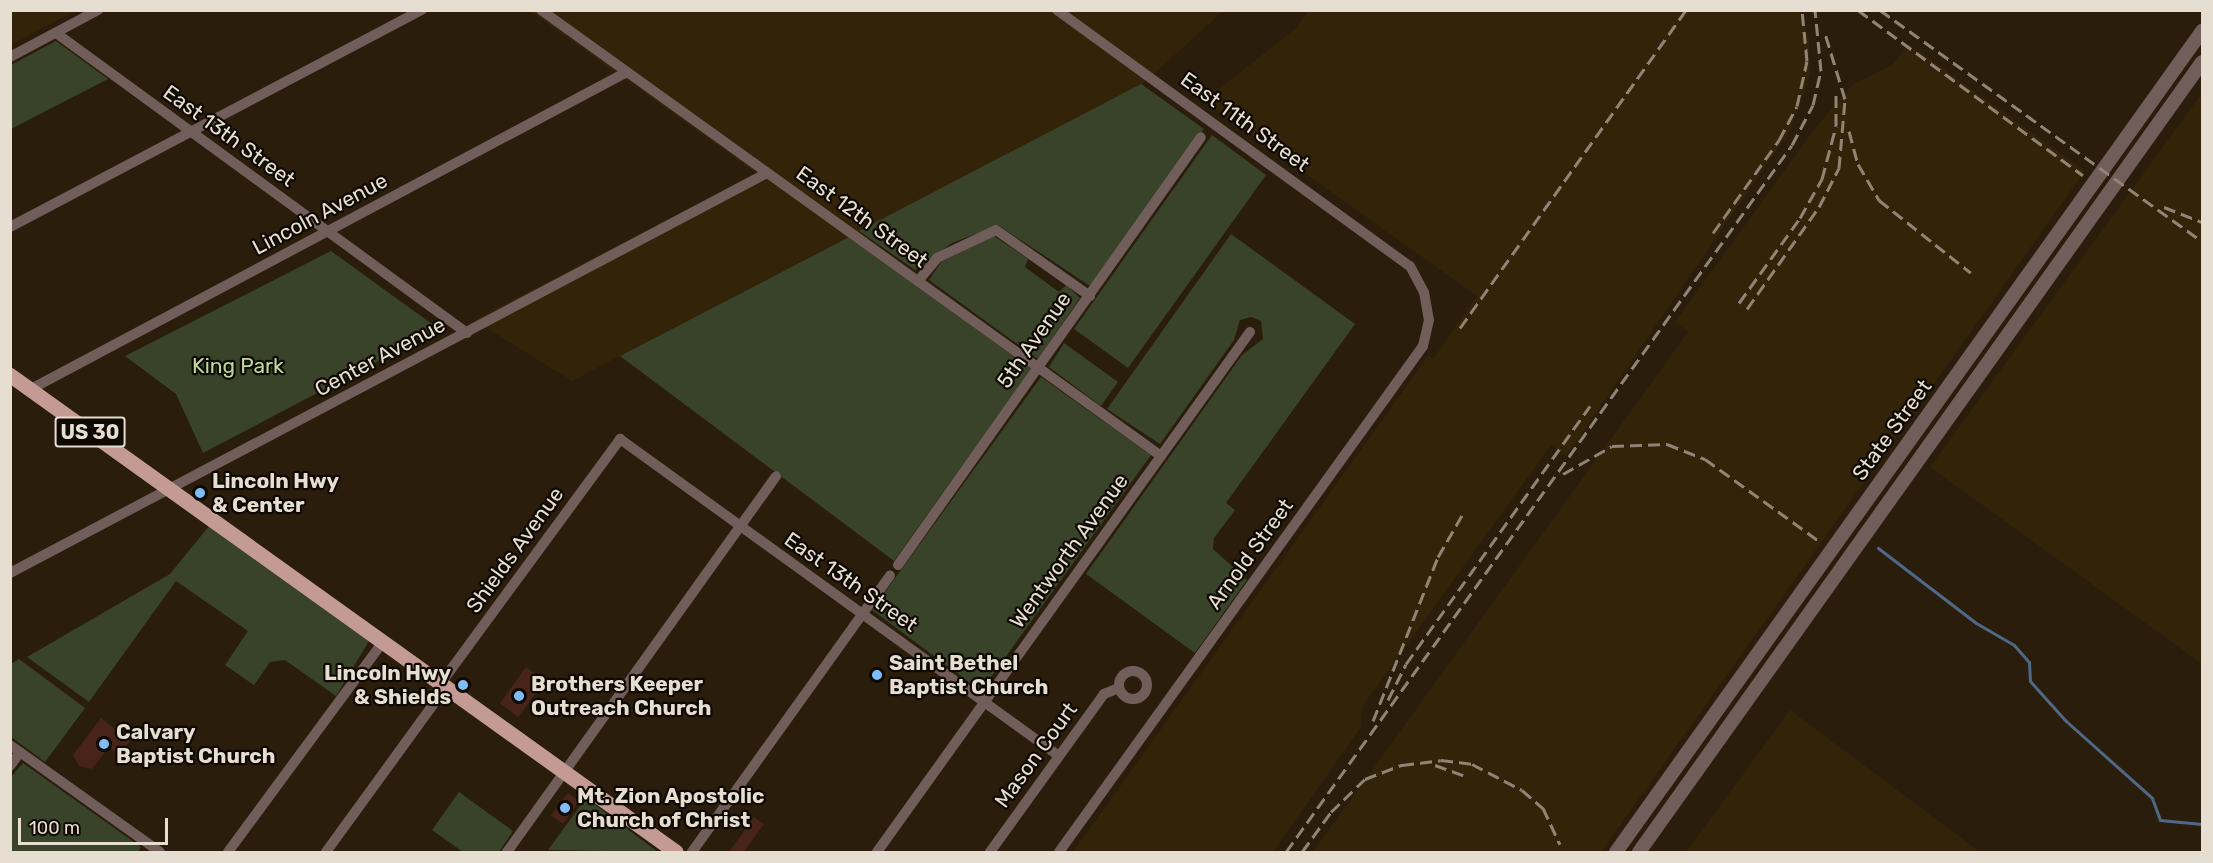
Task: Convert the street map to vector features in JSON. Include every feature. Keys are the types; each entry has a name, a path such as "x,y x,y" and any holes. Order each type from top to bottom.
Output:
{"main road":[{"name":"US 30","path":"10,375 676,852"}],"street":[{"path":"10,57 98,10"},
{"path":"10,227 422,10"},
{"name":"East 12th Street","path":"541,10 1161,456"},
{"name":"East 11th Street","path":"1057,10 1410,266"},
{"name":"State Street","path":"1616,852 2202,31"},
{"name":"East 13th Street","path":"56,33 467,333"},
{"name":"State Street","path":"1640,852 2202,62"},
{"name":"Lincoln Avenue","path":"31,389 627,72"},
{"name":"5th Avenue","path":"898,565 1201,137"},
{"name":"Center Avenue","path":"10,573 467,333 767,172"},
{"path":"918,281 937,258 996,230 1090,296"},
{"name":"Arnold Street","path":"1059,852 1423,346 1429,320 1424,292 1410,266"},
{"name":"Wentworth Avenue","path":"877,852 1250,332"},
{"name":"East 13th Street","path":"620,439 1059,756"},
{"name":"Shields Avenue","path":"326,852 620,439"},
{"path":"507,852 776,476"},
{"path":"692,852 890,575"},
{"path":"228,852 383,642"},
{"name":"Mason Court","path":"990,852 1104,694 1119,688"},
{"path":"10,745 147,849 160,852"},
{"path":"10,766 20,752"}],"shaded area":[{"path":"11,10 75,10 75,11 11,45"},
{"path":"530,11 1223,11 1144,83 572,381 474,320 756,173"},
{"path":"1308,11 1799,11 1809,38 1810,75 1791,129 1566,456 1551,445 1362,707 1361,727 1273,852 1073,852 1428,356 1433,359 1477,296 1204,101 1296,28"},
{"path":"1909,44 2085,171 1601,852 1313,852 1688,332 1675,322 1813,131 1852,85 1893,64"},
{"path":"2202,93 2202,664 1930,467"},
{"path":"1790,710 1980,852 1686,852"}],"green space":[{"path":"56,41 108,79 11,129 11,65"},
{"path":"1141,84 1204,129 1090,286 998,225 952,243 915,270 859,231"},
{"path":"1212,135 1266,175 1128,368 1074,329"},
{"path":"1231,234 1355,324 1226,503 1235,510 1214,538 1213,549 1247,580 1195,653 1086,574 1242,355 1263,339 1261,321 1251,317 1240,320 1234,340 1160,444 1107,409"},
{"path":"994,236 1028,259 1025,267 1059,292 1066,285 1080,298 1038,359 929,280 941,262"},
{"path":"849,237 1031,369 894,561 620,356"},
{"name":"King Park","path":"331,251 439,329 203,453 176,394 125,356"},
{"path":"1064,343 1118,382 1101,406 1049,367"},
{"path":"1041,377 1151,455 981,691 872,610"},
{"path":"209,526 369,641 336,696 285,660 270,662 254,685 225,665 248,631 176,581 89,702 27,657 170,574"},
{"path":"19,659 85,708 45,762 11,737 11,664"},
{"path":"23,763 141,847 138,852 11,852 11,777"},
{"path":"459,792 513,831 499,852 463,852 432,830"},
{"path":"586,798 658,852 548,850"}],"building":[{"name":"Brothers Keeper Outreach Church","path":"526,667 545,681 518,717 500,703"},
{"name":"Calvary Baptist Church","path":"101,718 130,741 119,755 109,747 92,769 79,766 73,755"},
{"name":"Mt. Zion Apostolic Church of Christ","path":"568,793 579,801 563,824 551,815"},
{"path":"754,817 764,824 744,852 729,852"}],"waterway":[{"path":"1878,548 1976,623 2014,645 2029,662 2030,681 2066,721 2152,798 2160,820 2202,824"}],"railway":[{"path":"1460,328 1686,10"},
{"path":"1713,233 1779,140 1797,106 1807,61 1802,10"},
{"path":"1286,852 1792,145 1813,105 1821,71 1815,10"},
{"path":"1858,10 2083,175"},
{"path":"1880,10 2202,241"},
{"path":"1747,309 1819,207 1839,168 1845,99 1825,33"},
{"path":"1739,303 1800,218 1822,179 1836,126 1836,93"},
{"path":"1849,131 1858,164 1879,200 1971,273"},
{"path":"2164,207 2202,222"},
{"path":"1388,700 1406,664 1590,406"},
{"path":"1563,474 1612,446 1667,444 1705,459 1819,541"},
{"path":"1373,721 1438,557 1465,510"},
{"path":"1302,852 1331,812 1365,779 1402,765 1441,760 1472,764 1522,790 1543,808 1560,844"},
{"path":"1435,765 1465,776"}],"place":[{"name":"Lincoln Hwy & Center","path":"200,493"},
{"name":"Saint Bethel Baptist Church","path":"877,675"},
{"name":"Lincoln Hwy & Shields","path":"463,685"},
{"name":"Brothers Keeper Outreach Church","path":"519,696"},
{"name":"Calvary Baptist Church","path":"104,744"},
{"name":"Mt. Zion Apostolic Church of Christ","path":"565,808"}]}
